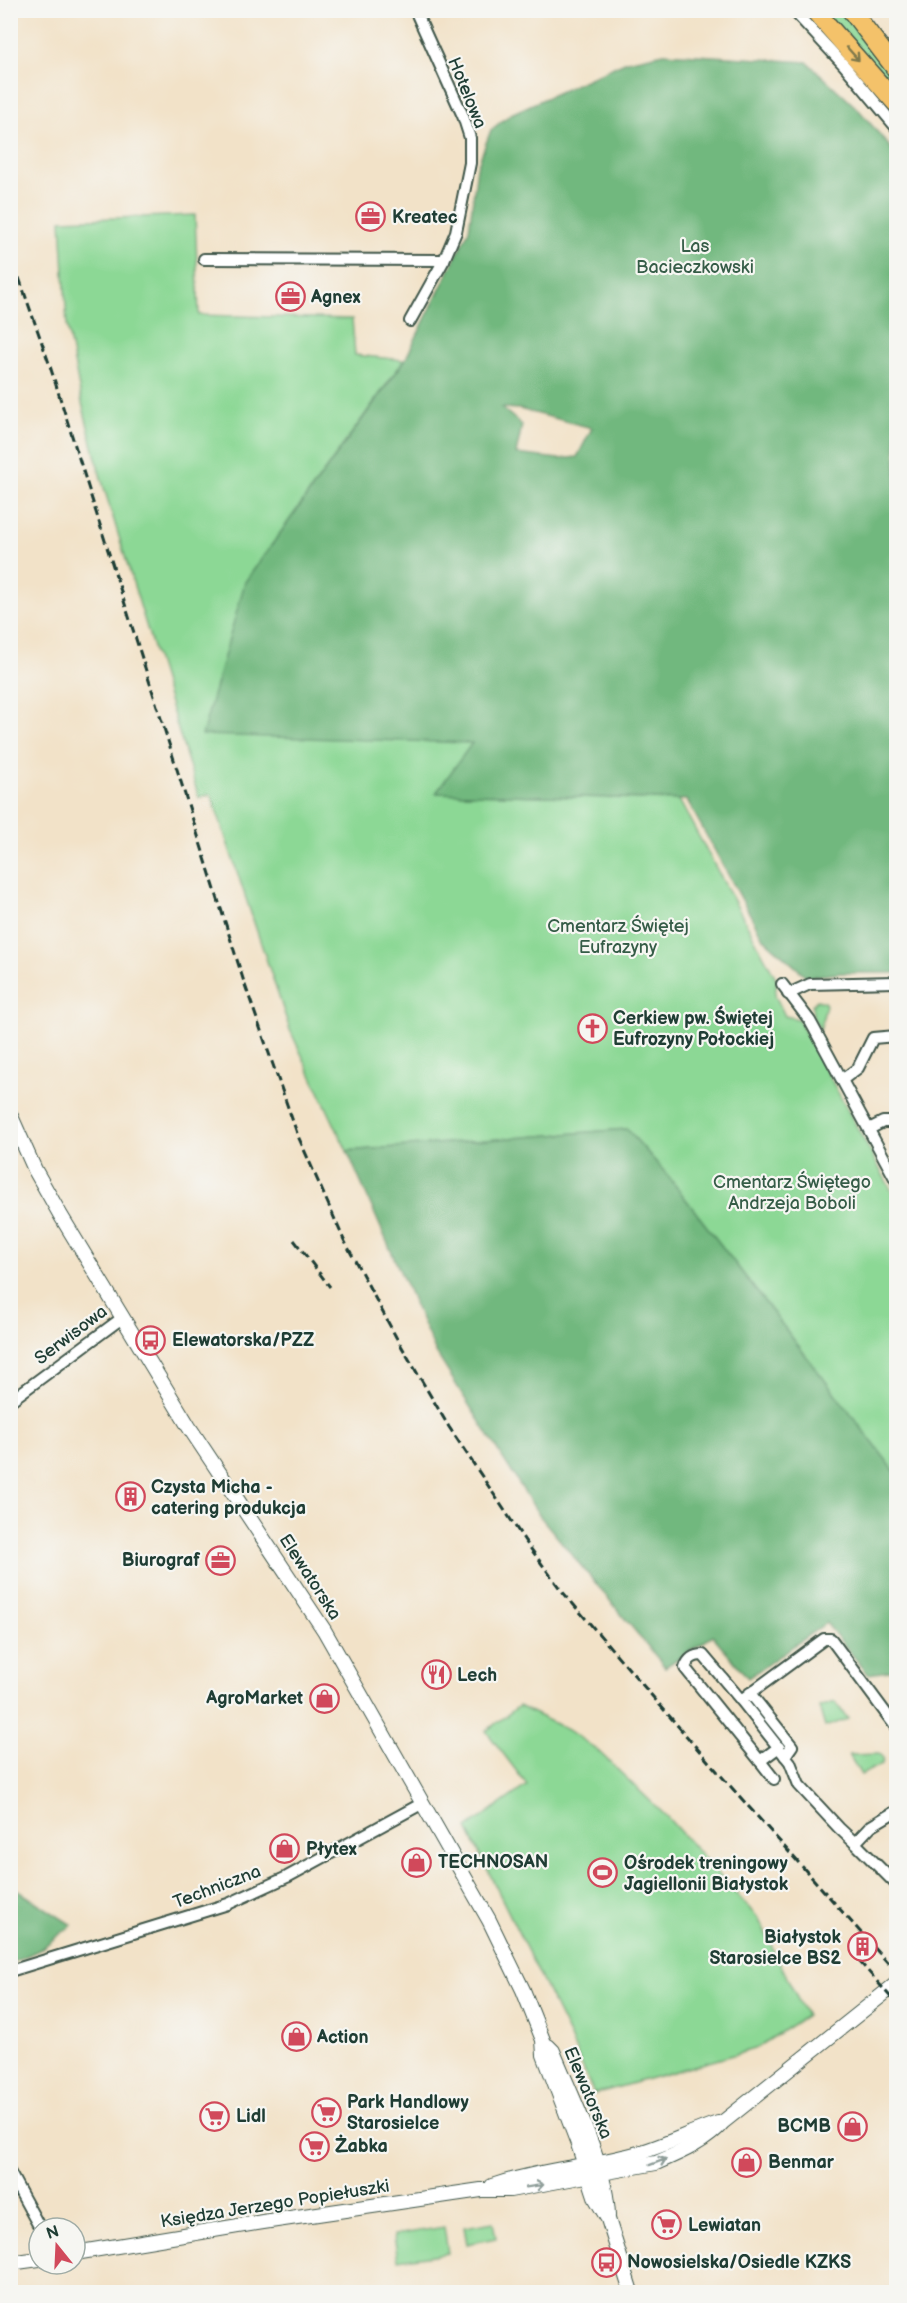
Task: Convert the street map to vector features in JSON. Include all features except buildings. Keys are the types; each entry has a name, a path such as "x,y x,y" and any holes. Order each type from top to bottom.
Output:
{"main road":[{"path":"814,10 897,103"},
{"path":"850,10 897,69"}],"street":[{"name":"Hotelowa","path":"410,321 444,260 458,221 470,163 470,138 463,116 415,10"},
{"path":"793,10 897,127"},
{"path":"204,259 444,260"},
{"path":"897,982 810,984 785,989 810,1021 897,1180"},
{"path":"842,1080 858,1068 873,1038 897,1036"},
{"name":"Elewatorska","path":"10,1114 35,1170 122,1318 204,1450 320,1623 499,1940 543,2040 553,2051 593,2169 596,2199 608,2219 631,2292"},
{"path":"868,1129 883,1122 897,1122"},
{"name":"Serwisowa","path":"10,1401 122,1318"},
{"path":"741,1700 824,1638 831,1639 897,1727"},
{"path":"774,1779 685,1668 688,1661 696,1655 704,1655 782,1751 799,1785 839,1828 897,1884"},
{"path":"750,1693 792,1746 760,1761"},
{"name":"Techniczna","path":"10,1971 228,1904 287,1877 423,1803"},
{"path":"855,1843 872,1826 897,1811"},
{"name":"Księdza Jerzego Popiełuszki","path":"87,2251 481,2190 510,2190 593,2169 662,2146 698,2129 723,2122 897,1984"},
{"path":"10,2173 33,2216"},
{"path":"10,2263 27,2261"}],"green space":[{"path":"821,11 844,11 896,79 896,93"},
{"name":"Las Bacieczkowski","path":"664,53 807,62 859,110 896,154 896,973 841,973 807,977 763,938 687,800 436,793 472,743 202,735 245,582 405,360 469,230 477,167 491,130 511,114 627,61","holes":["502,408 519,409 592,428 577,457 559,459 516,454 522,425"]},
{"path":"195,215 199,315 352,319 355,355 404,360 245,582 473,743 436,793 679,800 777,980 775,995 785,1016 798,1019 896,1199 896,1473 668,1176 627,1129 347,1151 290,1030 211,794 199,798 101,478 82,403 67,326 61,220"},
{"path":"817,1000 826,1005 820,1030 813,1017 812,1005"},
{"path":"627,1129 668,1176 896,1473 896,1670 868,1674 826,1623 748,1678 713,1636 665,1667 539,1515 436,1353 347,1151"},
{"path":"835,1702 848,1719 825,1727 819,1707"},
{"name":"Ośrodek treningowy Jagiellonii Białystok","path":"519,1706 568,1730 596,1749 667,1817 758,1918 806,2016 755,2049 594,2094 567,2031 467,1828 527,1785 486,1731"},
{"path":"879,1754 883,1758 882,1764 861,1775 849,1755"},
{"path":"11,1886 72,1925 39,1950 11,1963"},
{"path":"493,2222 496,2238 467,2244 464,2227"},
{"path":"444,2227 448,2253 398,2260 394,2235"}],"railway":[{"path":"10,252 49,363 244,982 298,1136 344,1240 396,1337 449,1427 525,1541 561,1590 708,1761 896,1972"},
{"path":"294,1240 330,1287"},
{"path":"859,1961 896,2003"}],"place":[{"name":"Kreatec","path":"371,217"},
{"name":"Agnex","path":"290,297"},
{"name":"Cerkiew pw. Świętej Eufrozyny Połockiej","path":"592,1028"},
{"name":"Elewatorska/PZZ","path":"151,1340"},
{"name":"Czysta Micha - catering produkcja","path":"130,1497"},
{"name":"Biurograf","path":"221,1560"},
{"name":"Lech","path":"436,1675"},
{"name":"AgroMarket","path":"324,1698"},
{"name":"Płytex","path":"285,1849"},
{"name":"TECHNOSAN","path":"417,1862"},
{"name":"Ośrodek treningowy Jagiellonii Białystok","path":"603,1873"},
{"name":"Białystok Starosielce BS2","path":"862,1947"},
{"name":"Action","path":"296,2037"},
{"name":"Park Handlowy Starosielce","path":"326,2112"},
{"name":"Lidl","path":"215,2116"},
{"name":"BCMB","path":"852,2126"},
{"name":"Żabka","path":"314,2146"},
{"name":"Benmar","path":"747,2162"},
{"name":"Lewiatan","path":"667,2225"},
{"name":"Nowosielska/Osiedle KZKS","path":"606,2262"}],"park label":[{"name":"Cmentarz Świętej Eufrazyny","path":"618,936"},
{"name":"Cmentarz Świętego Andrzeja Boboli","path":"792,1192"}]}
